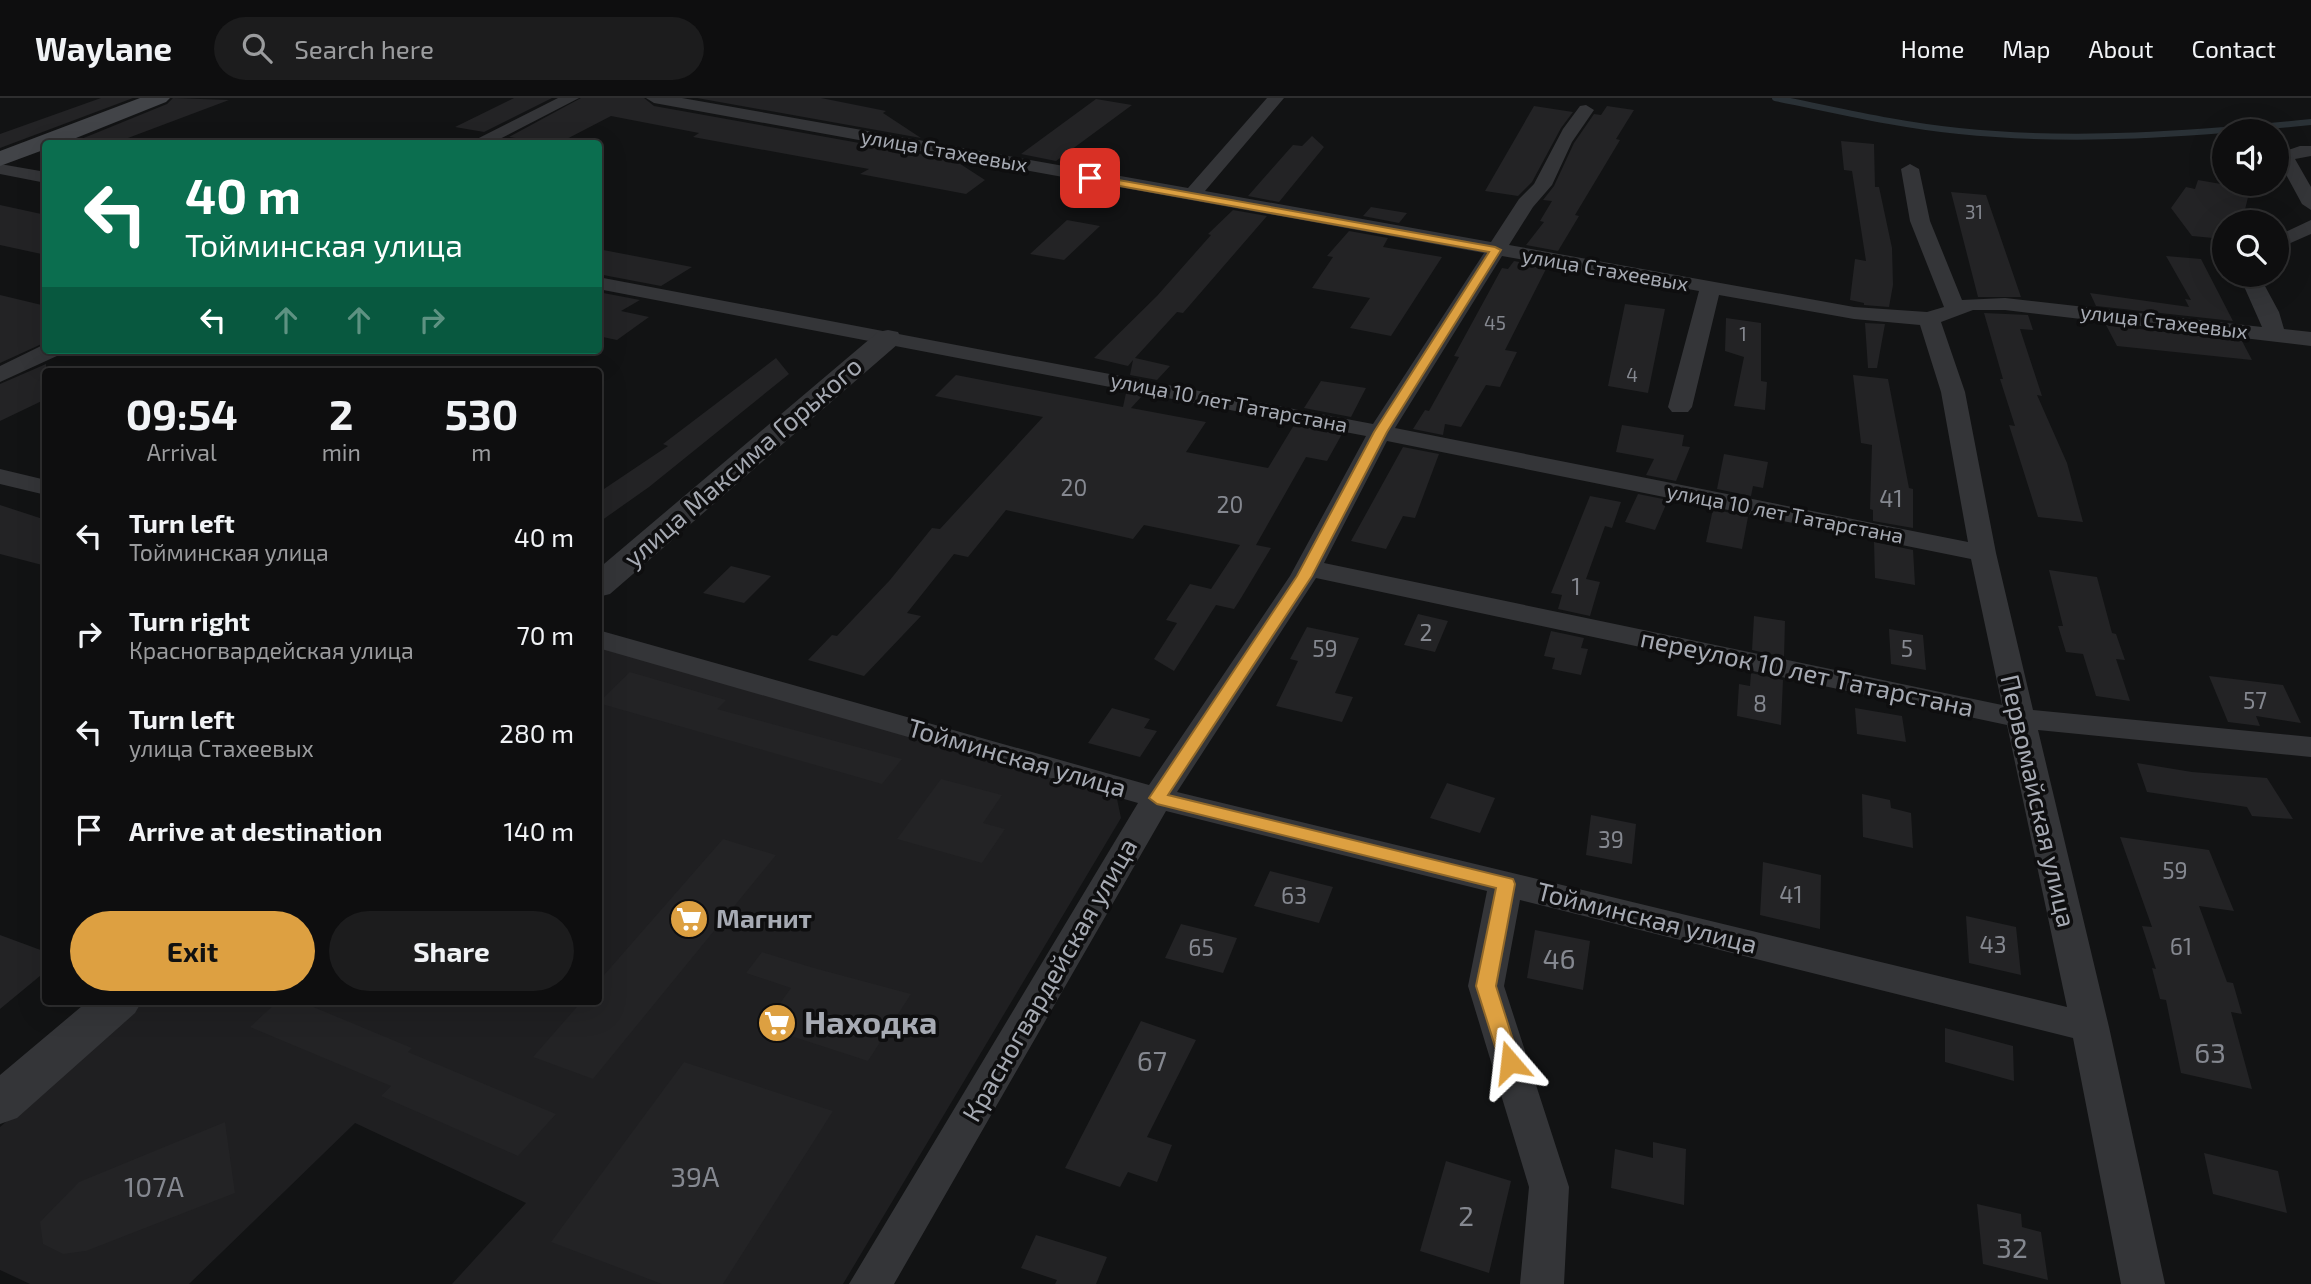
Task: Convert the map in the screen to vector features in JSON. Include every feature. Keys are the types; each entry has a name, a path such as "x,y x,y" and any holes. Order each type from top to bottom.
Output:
{"main road":[{"path":"50,140 159,98"},
{"path":"0,159 42,143"}],"street":[{"path":"483,140 571,98"},
{"name":"улица Стахеевых","path":"654,98 1710,289 1868,315 1942,313 1971,304 2005,304 2311,340"},
{"path":"1192,195 1276,98"},
{"name":"Красногвардейская улица","path":"871,1284 1157,798 1308,568 1380,432 1526,203 1538,194 1550,174 1561,145 1586,110"},
{"path":"2311,151 2285,157 2286,164 2311,204"},
{"path":"0,169 42,177"},
{"name":"Первомайская улица","path":"1910,169 1942,313 1953,392 1983,554 2090,1027 2143,1284"},
{"path":"2289,238 2307,231"},
{"name":"улица 10 лет Татарстана","path":"602,284 1380,432 1983,554"},
{"path":"2255,287 2268,312 2274,335"},
{"path":"1680,407 1710,289"},
{"name":"улица Максима Горького","path":"602,584 888,338"},
{"path":"0,375 43,354"},
{"path":"0,476 42,487"},
{"name":"переулок 10 лет Татарстана","path":"1308,568 2020,718 2311,747"},
{"name":"Тойминская улица","path":"602,640 1157,798 2090,1027"},
{"path":"1506,884 1486,986 1549,1187 1542,1284"},
{"path":"0,1104 114,1005"}],"shaded area":[{"path":"602,643 1100,788 1117,799 1121,818 843,1284 452,1284 526,1203 355,1123 189,1284 30,1284 0,1270 0,1127 139,1005 602,1005"}],"building":[{"path":"101,98 133,98 0,148 0,134"},
{"path":"173,98 229,100 123,140 79,140 167,104"},
{"path":"514,98 552,98 484,132 455,127"},
{"path":"581,98 644,98 654,106 954,160 985,180 966,194 860,174 869,169 693,137 699,133 611,116 565,140 509,137"},
{"path":"697,98 821,98 886,111 883,113 921,138"},
{"path":"1096,99 1132,105 1056,161 1021,154"},
{"path":"1534,106 1573,112 1561,128 1532,182 1518,196 1485,191"},
{"path":"1607,106 1634,110 1616,139 1620,140 1575,215 1579,216 1558,251 1526,245 1544,222 1540,221 1552,201 1543,200 1554,186 1574,143 1594,114 1601,115"},
{"path":"1312,136 1324,147 1279,202 1248,196 1293,145 1302,146"},
{"path":"1841,141 1874,144 1875,187 1879,187 1892,248 1893,285 1889,307 1864,305 1850,300 1855,259 1866,261 1852,171 1844,170"},
{"path":"2198,180 2212,182 2212,196 2248,196 2245,210 2212,210 2212,238 2192,236 2171,208 2186,187 2195,189"},
{"path":"1951,192 1986,195 2021,297 1978,297"},
{"path":"0,205 42,214 42,254 0,245"},
{"path":"1371,207 1407,213 1399,223 1363,216"},
{"path":"1233,210 1267,216 1183,313 1177,312 1135,358 1170,366 1157,380 1130,375 1133,360 1128,366 1094,358 1157,296 1211,235 1208,234"},
{"path":"1067,220 1100,226 1064,260 1030,254"},
{"path":"1349,231 1388,238 1383,247 1442,257 1391,336 1350,328 1370,298 1312,288 1333,257 1327,256"},
{"path":"602,250 692,267 661,286 602,275"},
{"path":"2166,256 2201,259 2212,280 2212,287 2215,287 2233,321 2096,306 2090,293 2189,307 2185,299 2191,300"},
{"path":"1514,261 1547,267 1505,350 1517,352 1500,387 1486,385 1461,427 1445,424 1443,435 1413,429 1425,410 1429,411 1459,357 1454,356 1502,268 1508,269"},
{"path":"602,293 640,300 621,311 649,317 617,340 602,337"},
{"path":"0,295 42,305 42,344 0,363"},
{"path":"1625,304 1665,309 1648,393 1608,386"},
{"path":"1984,313 2028,315 2033,330 2020,329 2042,396 2037,395 2067,463 2083,522 2038,517 2009,425 2015,426"},
{"path":"1726,318 1761,323 1761,381 1767,382 1765,410 1734,406 1744,357 1725,351"},
{"path":"1865,323 1885,324 1877,368 1868,368"},
{"path":"2106,325 2242,341 2252,360 2117,346"},
{"path":"776,358 789,374 649,487 602,520 602,490 668,446 663,444"},
{"path":"46,364 46,368 42,368 42,401 0,421 0,384"},
{"path":"956,375 1123,407 1126,393 1142,396 1131,408 1206,422 1186,452 1268,468 1294,425 1342,434 1327,461 1306,457 1256,545 1271,548 1241,598 1234,609 1216,605 1174,671 1154,659 1177,623 1166,620 1190,584 1211,589 1240,545 1144,525 1133,539 1006,510 968,557 954,554 907,613 921,616 864,676 808,660 832,635 837,636 890,580 932,528 940,529 1043,417 935,396"},
{"path":"1853,375 1888,379 1909,488 1913,489 1913,528 1873,521 1873,510 1870,509 1872,445 1861,443"},
{"path":"1321,381 1366,388 1351,417 1304,408"},
{"path":"1622,425 1684,435 1682,446 1690,447 1676,481 1646,475 1654,459 1616,452"},
{"path":"1403,447 1439,454 1415,518 1403,516 1386,549 1351,541"},
{"path":"1724,454 1768,462 1763,488 1753,486 1751,496 1717,489"},
{"path":"1638,494 1668,500 1655,530 1625,522"},
{"path":"1590,496 1621,502 1612,528 1605,526 1586,579 1600,582 1590,616 1558,609 1562,595 1551,593"},
{"path":"0,505 42,519 42,565 0,554"},
{"path":"1713,509 1748,517 1742,549 1706,542"},
{"path":"1874,542 1913,550 1915,585 1875,578"},
{"path":"731,566 771,576 744,603 703,593"},
{"path":"2049,570 2097,577 2112,633 2116,634 2125,660 2116,659 2130,701 2096,696 2083,654 2066,652 2058,626 2063,626"},
{"path":"1418,614 1448,621 1435,652 1404,645"},
{"path":"1754,616 1785,621 1784,657 1752,650"},
{"path":"1307,627 1359,638 1335,693 1353,697 1342,722 1276,706 1298,661 1290,659"},
{"path":"1889,629 1923,635 1926,670 1891,664"},
{"path":"1551,631 1584,638 1581,648 1588,649 1581,675 1552,669 1555,658 1544,656"},
{"path":"630,672 726,700 717,709 902,759 882,784 602,704 602,699"},
{"path":"1751,673 1783,680 1781,725 1737,716 1739,684 1750,686"},
{"path":"2209,676 2283,685 2301,723 2256,716 2260,726 2228,722"},
{"path":"1112,708 1150,719 1144,728 1157,731 1140,757 1088,743"},
{"path":"1855,708 1902,716 1906,742 1857,734"},
{"path":"2137,763 2192,772 2267,778 2293,819 2252,816 2247,807 2147,792"},
{"path":"941,779 1002,795 983,823 1005,829 982,863 897,839"},
{"path":"1447,783 1495,798 1480,833 1430,818"},
{"path":"1862,794 1890,800 1891,808 1911,813 1913,848 1863,837"},
{"path":"1591,815 1636,824 1632,864 1586,855"},
{"path":"2120,837 2209,850 2234,911 2199,906 2227,982 2233,983 2242,1014 2231,1012 2252,1089 2181,1073 2166,1000 2160,999 2152,968 2156,969 2142,926 2152,927"},
{"name":"Магнит","path":"723,839 776,855 593,1079 533,1057 578,1005 602,1005 602,977"},
{"path":"1763,862 1821,875 1820,929 1760,915"},
{"path":"1270,871 1333,887 1319,923 1254,906"},
{"path":"1966,916 2016,927 2021,975 1969,963"},
{"path":"1181,924 1237,938 1223,973 1165,958"},
{"path":"1535,930 1590,941 1583,990 1527,978"},
{"path":"0,935 42,951 42,974 0,1009"},
{"path":"762,952 911,994 868,1061 763,1027 791,988 746,973"},
{"path":"274,1005 309,1005 412,1048 408,1052 556,1114 518,1156 381,1096 391,1086 250,1027"},
{"path":"1141,1021 1196,1040 1147,1137 1172,1145 1157,1182 1128,1172 1120,1187 1065,1168"},
{"path":"1945,1028 2013,1046 2014,1081 1945,1062"},
{"path":"684,1062 833,1111 723,1284 662,1284 551,1242"},
{"path":"225,1122 235,1193 86,1251 63,1254 43,1244 40,1222 79,1182"},
{"path":"1653,1142 1686,1149 1684,1205 1611,1188 1615,1149 1653,1158"},
{"path":"2204,1153 2278,1171 2287,1213 2213,1194"},
{"path":"1446,1161 1511,1181 1489,1273 1420,1251"},
{"path":"1977,1204 2021,1214 2022,1227 2041,1232 2048,1280 1983,1264"},
{"path":"1036,1235 1107,1257 1096,1284 1055,1284 1057,1280 1021,1268"}],"waterway":[{"path":"1775,98 1913,125 2003,135 2135,136 2311,122"}],"place":[{"name":"Магнит","path":"689,919"},
{"name":"Находка","path":"777,1023"}],"route":[{"path":"1090,178 1495,250 1380,432 1304,576 1157,798 1506,884 1486,986 1510,1062"}]}
